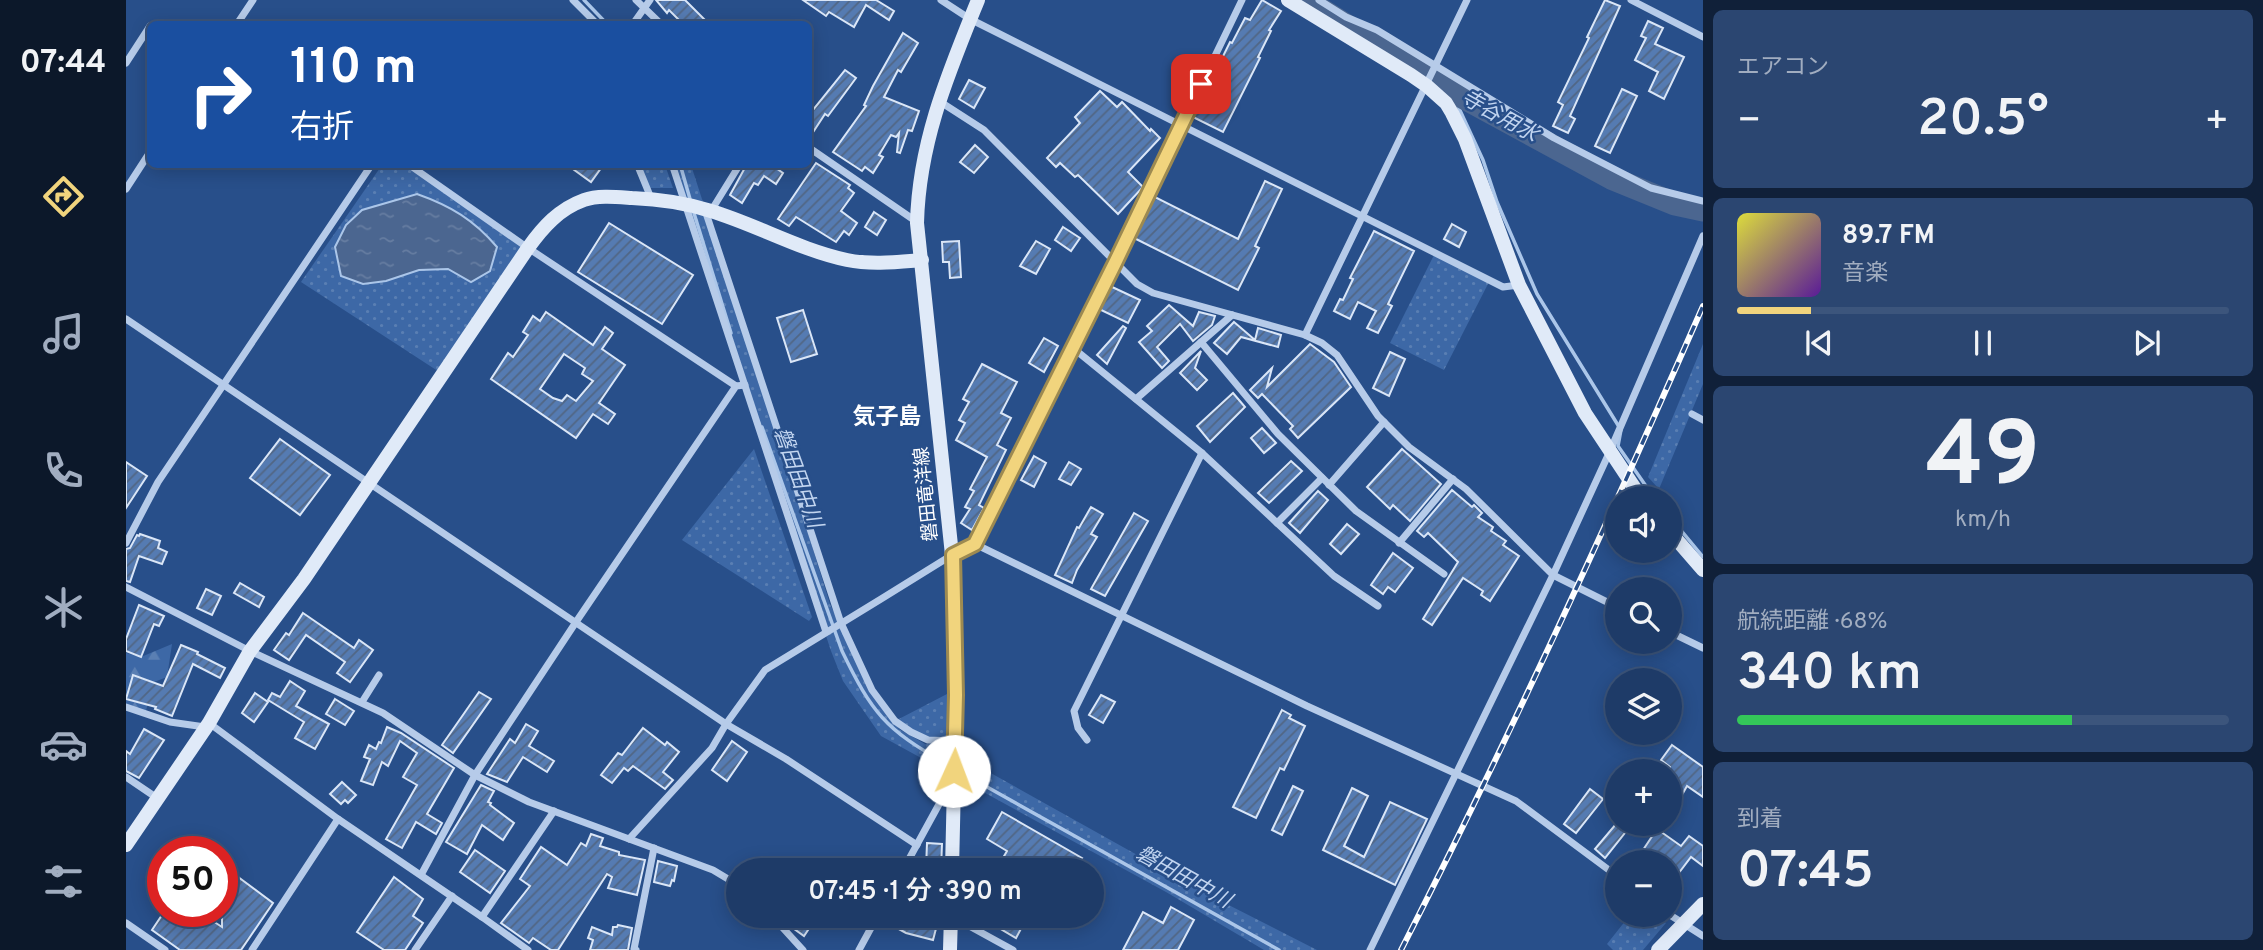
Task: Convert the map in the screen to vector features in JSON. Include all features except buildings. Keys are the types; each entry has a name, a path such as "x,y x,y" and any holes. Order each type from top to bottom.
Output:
{"street":[{"path":"239,21 253,0"},
{"path":"573,0 594,21"},
{"path":"636,0 657,21"},
{"path":"635,21 650,0"},
{"path":"941,0 970,19 1503,287 1519,285"},
{"name":"磐田竜洋線","path":"952,858 956,741 953,555 917,223 921,169 929,131 978,0"},
{"path":"629,839 712,748 765,670 975,544 1242,0"},
{"path":"1288,0 1427,86 1446,103 1465,139 1519,285 1579,402 1633,486"},
{"path":"1319,0 1346,17 1377,30 1554,138 1651,188 1703,201"},
{"path":"1305,335 1467,0"},
{"path":"1631,0 1703,37"},
{"path":"126,63 147,31"},
{"path":"939,101 984,130 1137,284 1153,293 1305,335 1322,343 1337,355 1377,416 1409,447 1466,489 1553,575 1605,601"},
{"path":"812,150 917,223"},
{"path":"126,189 147,157"},
{"path":"126,543 158,482 369,168"},
{"path":"414,168 528,248 740,385"},
{"path":"639,168 652,199"},
{"path":"674,168 698,208 841,623 874,694 895,721 911,732 928,740 956,741"},
{"path":"698,208 736,168"},
{"path":"126,845 207,725 250,651 304,579 528,248 545,225 564,210 586,199 652,199 698,208 846,260 867,263 922,260"},
{"path":"698,208 740,385 826,632"},
{"path":"1370,950 1553,575 1703,236"},
{"path":"1136,400 1232,315"},
{"path":"126,319 726,724 786,758 917,845"},
{"path":"1200,342 1278,434 1356,511 1444,574"},
{"path":"1073,348 1202,453 1334,576 1378,607"},
{"path":"421,875 475,775 576,622 740,385"},
{"path":"1692,414 1703,420"},
{"path":"1329,485 1384,422"},
{"path":"1087,740 1078,728 1074,711 1202,453"},
{"path":"1277,523 1322,478"},
{"path":"1399,543 1452,478"},
{"path":"975,544 1307,706 1516,801 1605,867"},
{"path":"1682,546 1703,570"},
{"path":"126,587 250,651 383,713 475,775 529,802 713,870 726,878"},
{"path":"1682,638 1703,648"},
{"path":"362,702 379,675"},
{"path":"126,707 170,722 207,725 338,820 528,950"},
{"path":"126,777 158,798"},
{"path":"910,858 943,797 954,789"},
{"path":"482,917 554,811"},
{"path":"252,950 338,820"},
{"path":"636,950 634,949 654,848"},
{"path":"415,950 452,896"},
{"path":"1682,916 1703,904"},
{"path":"126,923 165,950"},
{"path":"1682,923 1703,936"},
{"path":"1658,950 1671,927"},
{"path":"783,928 803,950"},
{"path":"859,950 871,928"},
{"path":"950,950 951,928"},
{"path":"973,928 1013,950"}],"green space":[{"path":"380,168 412,168 525,245 447,377 301,282"},
{"path":"637,168 666,168 673,188 647,188"},
{"path":"673,168 692,168 830,604 865,675 899,729 925,744 943,742 895,721 947,694 948,741 955,753 1207,894 1317,950 1264,950 1166,892 881,736 843,681"},
{"path":"1435,253 1490,280 1444,370 1390,343"},
{"path":"1703,344 1703,384 1660,486 1656,486 1648,477"},
{"path":"754,449 812,617 809,621 682,540"},
{"path":"172,644 167,677 154,682 145,714 126,707 126,653 141,657"},
{"path":"1620,927 1663,927 1643,950 1613,950 1607,944"}],"water":[{"path":"417,194 461,215 488,237 497,247 490,271 471,282 448,269 419,270 386,281 363,284 341,276 335,247 346,225 362,210"}],"waterway":[{"name":"磐田田中川","path":"584,0 604,21"},
{"name":"寺谷用水","path":"1306,0 1451,91 1611,178 1675,204 1703,210"},
{"path":"1451,91 1483,160 1497,202 1537,294 1621,430 1618,446 1646,486"},
{"name":"磐田田中川","path":"681,168 690,199"},
{"name":"磐田田中川","path":"693,210 731,333"},
{"name":"磐田田中川","path":"762,427 842,651 862,690 882,718 894,729 945,763"},
{"path":"1682,532 1703,557"},
{"name":"磐田田中川","path":"962,773 1279,950"}],"railway":[{"path":"1401,950 1557,630 1703,306"}],"district":[{"name":"気子島","path":"887,418"}],"route":[{"path":"954,771 956,695 953,555 975,544 1201,84"}]}
